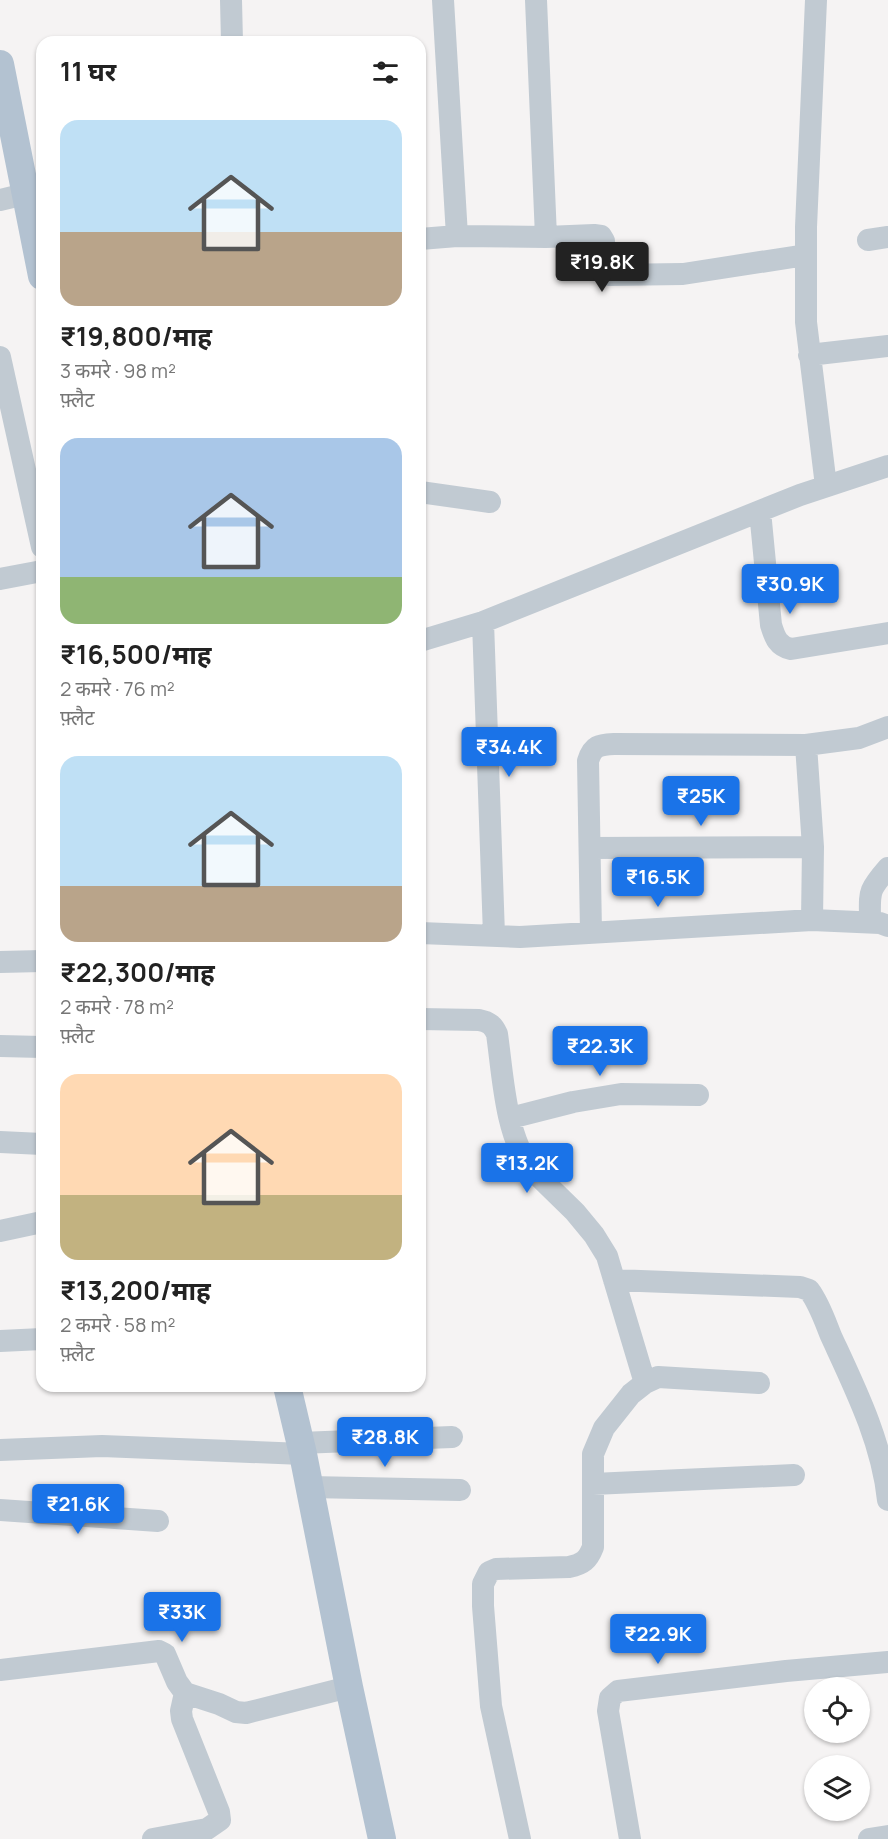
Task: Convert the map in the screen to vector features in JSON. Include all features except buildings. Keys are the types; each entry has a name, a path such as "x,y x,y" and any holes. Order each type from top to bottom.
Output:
{"main road":[{"path":"0,64 12,197 36,240"},
{"path":"288,1392 382,1839"}],"street":[{"path":"231,0 232,36"},
{"path":"444,0 458,236"},
{"path":"536,0 546,237"},
{"path":"816,0 806,255 806,322 826,486"},
{"path":"426,239 458,236 601,236 604,241 601,269 604,273 610,274 683,274 806,255"},
{"path":"810,355 888,346"},
{"path":"0,357 36,520"},
{"path":"426,639 483,622 760,511 888,466"},
{"path":"426,493 490,502"},
{"path":"760,511 771,626 776,640 783,647 791,649 888,633"},
{"path":"0,579 36,573"},
{"path":"483,622 494,935"},
{"path":"591,932 588,761 591,751 600,745 806,745 859,738 888,727"},
{"path":"806,745 813,847 812,920"},
{"path":"590,848 813,847"},
{"path":"426,933 520,937 812,920 879,924 870,892 888,868"},
{"path":"0,962 36,961"},
{"path":"426,1019 479,1020 489,1022 494,1027 510,1118 525,1161 575,1212 594,1235 607,1256 645,1383"},
{"path":"0,1046 36,1047"},
{"path":"510,1118 573,1102 621,1094 698,1095"},
{"path":"0,1142 36,1144"},
{"path":"0,1231 36,1223"},
{"path":"614,1280 800,1287 809,1290 852,1381 885,1472 888,1500"},
{"path":"0,1341 36,1339"},
{"path":"520,1839 491,1706 483,1606 485,1578 492,1570 569,1567 589,1558 593,1546 593,1454 604,1428 631,1394 645,1383 658,1377 759,1383"},
{"path":"0,1450 102,1446 301,1448 452,1437"},
{"path":"593,1484 794,1475"},
{"path":"309,1487 460,1490"},
{"path":"0,1510 158,1521"},
{"path":"0,1670 159,1651 165,1654 177,1682 185,1693 236,1712 246,1713 349,1687"},
{"path":"630,1839 608,1711 610,1698 618,1691 786,1671 888,1662"},
{"path":"153,1839 207,1829 220,1820 219,1812 182,1719 181,1711 185,1693"},
{"path":"869,1839 888,1836"}]}
